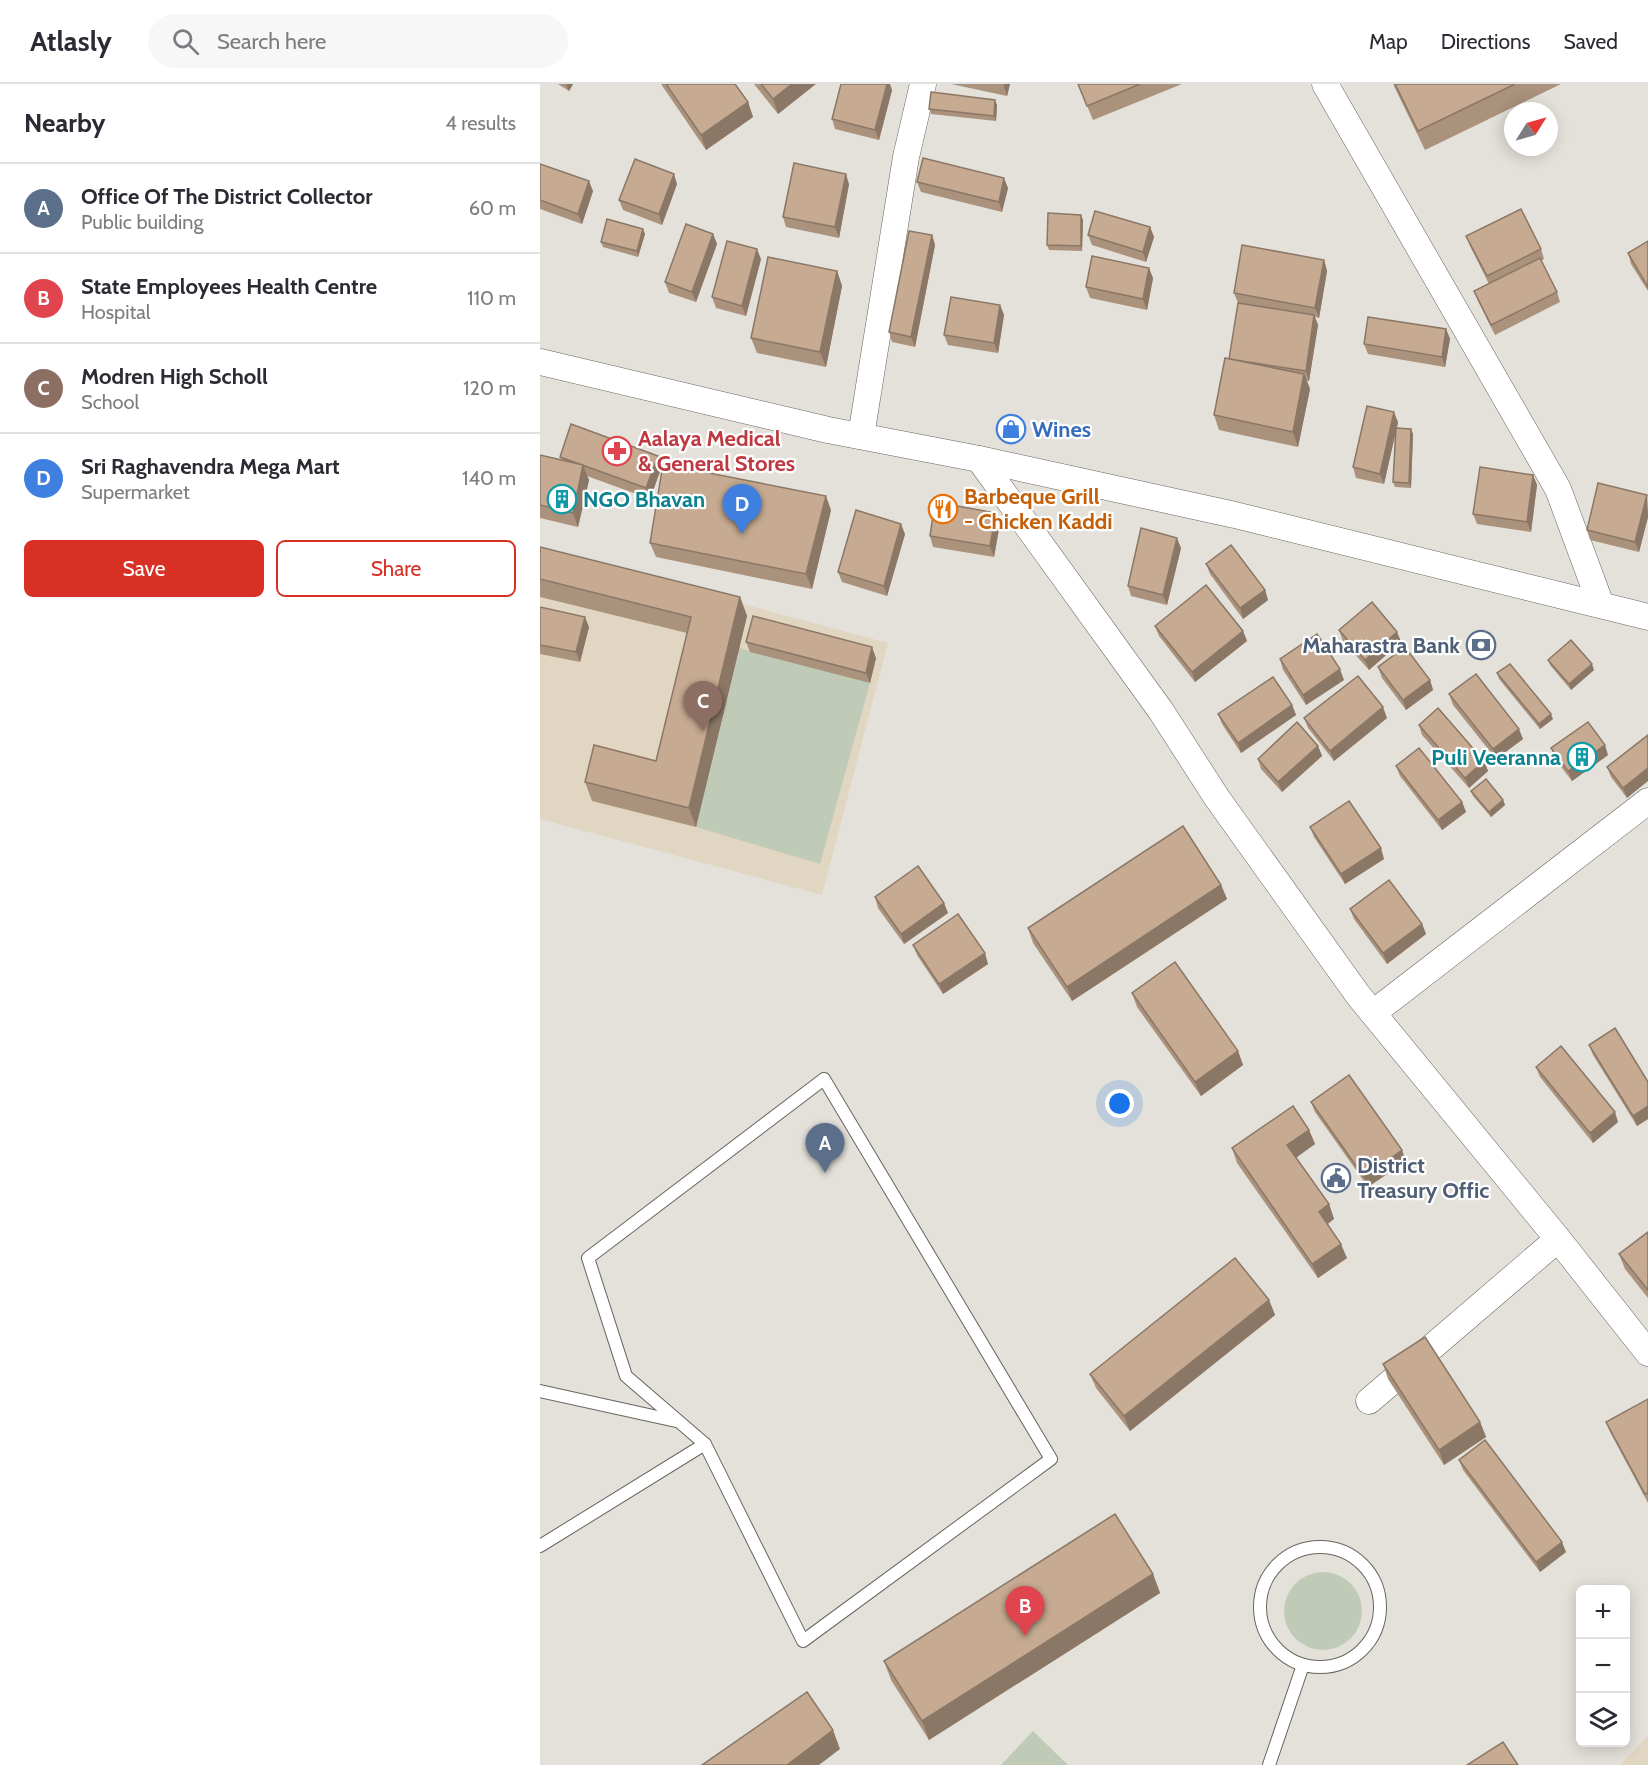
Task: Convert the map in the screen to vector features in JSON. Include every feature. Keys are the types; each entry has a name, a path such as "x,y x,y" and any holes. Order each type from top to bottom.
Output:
{"street":[{"path":"861,436 906,157 923,84"},
{"path":"1325,84 1558,489 1601,606"},
{"path":"540,363 861,436 979,459 1234,515 1648,617"},
{"path":"979,459 1161,711 1217,798 1351,986 1648,1353"},
{"path":"1373,1013 1648,801"},
{"path":"1369,1401 1558,1239"}],"lane":[{"path":"824,1079 1051,1459 803,1641 705,1444 626,1376 588,1258 824,1079"},
{"path":"540,1390 678,1421"},
{"path":"540,1546 705,1444"},
{"path":"1314,1547 1338,1550 1359,1561 1373,1579 1380,1601 1378,1625 1367,1646 1348,1661 1326,1667 1303,1665 1282,1654 1267,1635 1261,1613 1262,1589 1274,1569 1292,1554 1314,1547"},
{"path":"1269,1765 1303,1665"}],"shaded area":[{"path":"540,550 888,643 822,895 540,819"},
{"path":"1648,1736 1648,1765 1620,1765"}],"green space":[{"path":"739,648 870,683 820,864 696,827"},
{"path":"1323,1572 1338,1575 1355,1589 1362,1611 1359,1626 1345,1643 1323,1650 1308,1647 1291,1633 1284,1611 1287,1596 1301,1579"},
{"path":"1033,1731 1068,1765 1001,1765"}],"building":[{"path":"666,84 735,84 748,102 701,135"},
{"path":"761,84 792,84 773,99"},
{"path":"841,84 887,84 875,130 832,119"},
{"path":"1078,84 1140,84 1087,106"},
{"path":"1395,84 1515,84 1418,131"},
{"path":"931,92 995,100 994,116 929,109"},
{"path":"923,158 1004,178 999,202 917,182"},
{"path":"635,159 674,174 659,214 619,200"},
{"path":"794,163 846,174 835,227 783,217"},
{"path":"540,164 589,181 578,214 540,200"},
{"path":"1521,209 1541,249 1487,276 1466,236"},
{"path":"1095,211 1150,227 1143,252 1088,235"},
{"path":"1048,213 1081,215 1081,246 1047,245"},
{"path":"607,219 643,229 637,251 601,242"},
{"path":"686,224 713,234 692,292 665,282"},
{"path":"909,231 932,235 911,337 889,332"},
{"path":"727,241 757,249 742,306 712,297"},
{"path":"1648,241 1648,287 1628,253"},
{"path":"1242,245 1324,260 1315,308 1234,293"},
{"path":"1092,256 1149,268 1143,299 1086,287"},
{"path":"768,257 837,271 820,352 751,338"},
{"path":"1540,258 1557,292 1491,325 1474,291"},
{"path":"951,297 1000,305 994,343 944,335"},
{"path":"1238,303 1314,315 1306,371 1229,359"},
{"path":"1368,317 1446,329 1442,357 1364,344"},
{"path":"1225,358 1304,374 1293,432 1214,415"},
{"path":"1367,406 1394,412 1380,474 1353,467"},
{"path":"571,424 658,456 646,488 560,457"},
{"path":"1396,428 1411,429 1409,483 1393,482"},
{"name":"NGO Bhavan","path":"540,455 583,465 573,513 540,505"},
{"path":"663,464 826,496 806,574 650,543"},
{"path":"1480,467 1533,475 1527,522 1473,514"},
{"path":"1598,483 1647,495 1635,542 1587,530"},
{"path":"935,502 996,513 990,546 930,536"},
{"path":"856,510 901,524 884,586 838,572"},
{"path":"1141,528 1177,538 1163,595 1128,586"},
{"path":"1231,545 1265,590 1240,608 1206,564"},
{"path":"540,547 740,597 689,808 585,782 594,745 656,761 691,617 540,579"},
{"path":"1206,585 1243,631 1192,672 1155,626"},
{"path":"1372,602 1397,632 1365,660 1339,630"},
{"path":"540,607 585,617 576,652 540,645"},
{"path":"753,616 872,647 866,673 746,642"},
{"path":"1317,634 1340,669 1303,695 1280,659"},
{"path":"1571,640 1592,664 1569,684 1548,660"},
{"path":"1405,647 1430,680 1403,700 1378,667"},
{"path":"1510,664 1551,714 1539,724 1497,673"},
{"path":"1476,674 1519,729 1493,749 1449,694"},
{"path":"1358,676 1383,707 1330,751 1304,718"},
{"path":"1273,677 1292,705 1238,743 1218,714"},
{"path":"1438,708 1484,761 1465,778 1419,725"},
{"path":"1297,722 1318,746 1278,782 1258,759"},
{"path":"1588,722 1605,745 1568,771 1551,748"},
{"path":"1648,735 1648,768 1623,788 1607,767"},
{"path":"1419,748 1462,802 1438,820 1396,766"},
{"path":"1486,779 1503,800 1489,812 1471,791"},
{"path":"1349,801 1381,848 1341,874 1310,827"},
{"path":"1183,826 1221,885 1067,987 1028,928"},
{"path":"918,866 944,903 901,934 875,897"},
{"path":"1389,880 1422,924 1383,953 1350,909"},
{"path":"958,914 985,953 939,984 913,945"},
{"path":"1175,962 1238,1051 1195,1082 1132,993"},
{"path":"1615,1028 1648,1082 1648,1106 1633,1116 1589,1045"},
{"path":"1561,1046 1615,1112 1590,1133 1536,1067"},
{"path":"1349,1075 1402,1150 1364,1177 1311,1102"},
{"path":"1293,1106 1309,1130 1287,1145 1329,1204 1319,1212 1341,1244 1312,1264 1232,1148"},
{"path":"1648,1232 1648,1290 1619,1254"},
{"path":"1235,1258 1269,1300 1124,1416 1090,1374"},
{"path":"1425,1337 1480,1422 1439,1450 1383,1364"},
{"path":"1648,1399 1648,1493 1645,1494 1606,1422"},
{"path":"1485,1440 1562,1542 1536,1562 1459,1460"},
{"path":"1115,1514 1153,1574 922,1721 884,1661"},
{"path":"807,1692 833,1730 787,1765 702,1765"},
{"path":"1503,1742 1518,1765 1467,1765"}],"place":[{"name":"Wines","path":"1011,429"},
{"name":"Aalaya Medical & General Stores","path":"617,451"},
{"name":"NGO Bhavan","path":"562,499"},
{"name":"Barbeque Grill - Chicken Kaddi","path":"943,509"},
{"name":"Sri Raghavendra Mega Mart","path":"742,534"},
{"name":"Maharastra Bank","path":"1481,645"},
{"name":"Modren High Scholl","path":"703,731"},
{"name":"Puli Veeranna","path":"1582,757"},
{"name":"Office Of The District Collector","path":"825,1173"},
{"name":"District Treasury Offic","path":"1336,1178"},
{"name":"State Employees Health Centre","path":"1025,1636"}]}
